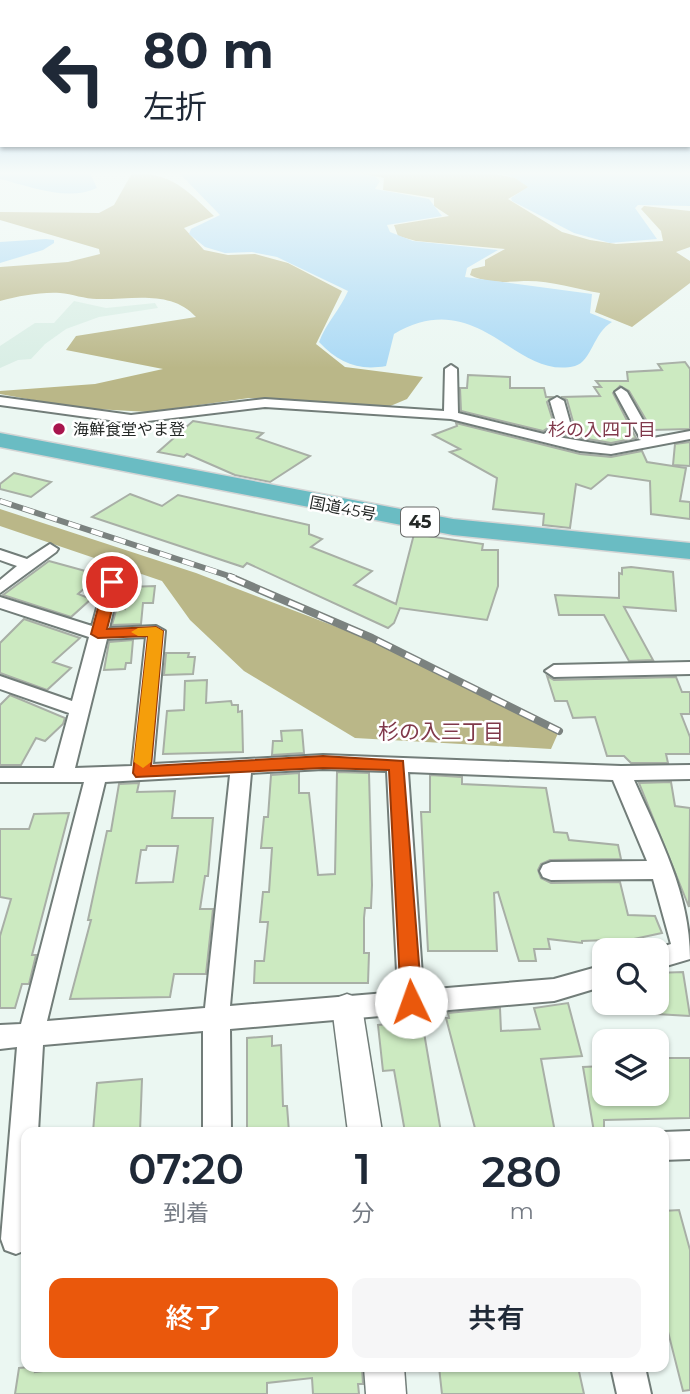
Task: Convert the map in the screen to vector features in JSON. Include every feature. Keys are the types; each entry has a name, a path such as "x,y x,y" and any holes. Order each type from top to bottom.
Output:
{"highway":[{"name":"国道45号","path":"0,440 373,514 453,527 690,551"}],"street":[{"path":"451,369 451,415"},
{"path":"621,392 649,443"},
{"path":"0,401 131,419 265,403 451,415 611,450 690,435"},
{"path":"548,438 564,426 557,401"},
{"path":"0,589 50,549"},
{"path":"0,555 29,565"},
{"path":"63,775 112,582"},
{"path":"0,602 98,634 156,631 142,773"},
{"path":"554,671 690,667"},
{"path":"0,682 79,710"},
{"path":"0,775 96,775 323,762 621,773 690,772"},
{"path":"397,765 411,1002"},
{"path":"217,1127 213,1064 215,1017 241,768"},
{"path":"621,773 662,870 688,949 669,955"},
{"path":"23,1127 31,1034 96,775"},
{"path":"551,870 662,870"},
{"path":"0,1037 554,990 592,979"},
{"path":"346,1007 364,1127"},
{"path":"669,1146 690,1145"},
{"path":"14,1240 21,1155"},
{"path":"384,1372 386,1394"},
{"path":"629,1372 634,1394"}],"shaded area":[{"path":"62,238 193,238 204,250 228,255 255,254 288,263 342,291 316,344 345,367 423,377 407,399 388,407 249,398 149,412 77,408 0,394 0,391 95,384 163,369 66,350 76,336 196,317 175,303 150,298 92,299 52,293 0,301 0,267 68,262 100,254 99,249"},
{"path":"405,238 583,238 616,244 663,241 662,238 690,238 690,247 676,252 690,261 690,283 632,327 595,312 600,293 543,282 497,282 470,275 472,269 485,266 485,260 505,249"},
{"path":"74,301 106,308 155,303 158,308 99,317 66,329 45,344 31,359 18,360 0,368 0,346 35,323 54,323"},
{"path":"0,509 196,573 397,650 559,731 551,749 355,738 244,671 190,620 162,581 0,526"}],"water":[{"path":"194,238 405,238 498,250 467,268 465,277 592,294 590,313 612,322 601,333 585,359 575,366 553,367 533,360 473,326 450,320 424,322 394,334 386,366 358,366 342,360 319,342 348,291 277,257 252,252 225,253 205,247"},
{"path":"592,238 657,239 610,243"},
{"path":"54,240 54,243 43,250 0,263 0,242"}],"building":[{"path":"685,362 690,369 690,429 652,430 629,391 620,386 613,393 636,438 611,443 564,435 574,425 567,400 561,397 600,396 594,387 601,387 596,381 628,381 627,372 662,370 658,364"},
{"path":"468,375 510,377 510,388 544,388 546,397 552,397 547,402 554,424 543,431 461,411 460,388 467,388"},
{"path":"193,421 263,433 257,438 310,456 270,482 235,475 187,454 184,457 158,452"},
{"path":"456,423 580,454 611,457 642,451 647,462 686,468 680,501 690,502 690,519 651,514 650,481 608,475 591,489 576,484 570,528 543,525 544,514 493,509 497,478 450,452 460,449 433,435 457,426"},
{"path":"690,442 690,466 673,465 675,444"},
{"path":"14,473 51,482 31,497 0,489 0,484"},
{"path":"130,494 162,506 178,495 309,525 309,534 322,539 311,547 372,571 354,585 396,604 414,534 483,544 482,550 498,550 498,586 487,620 400,608 394,623 388,628 247,563 243,567 92,517"},
{"path":"49,561 100,575 78,594 91,599 71,617 3,595"},
{"path":"622,568 673,572 676,611 624,607 653,660 629,661 604,615 559,615 555,595 619,598 619,573 622,574"},
{"path":"155,586 153,603 143,603 141,624 112,625 117,607 125,609 128,587"},
{"path":"24,619 80,638 53,662 71,668 47,690 0,673 0,643"},
{"path":"133,640 131,663 126,663 125,669 104,670 109,642"},
{"path":"166,653 189,653 188,657 195,657 193,674 164,675"},
{"path":"547,676 554,680 676,677 682,692 690,692 690,714 681,714 690,737 690,754 666,754 668,763 631,763 624,756 607,756 595,717 573,718 567,701 555,701"},
{"path":"207,680 206,703 231,701 232,705 238,705 238,712 242,711 243,752 163,754 167,711 184,710 185,681"},
{"path":"10,695 65,718 63,724 45,741 36,738 21,765 0,765 0,705"},
{"path":"302,730 304,753 272,755 273,741 282,741 281,731"},
{"path":"337,772 369,773 372,885 371,908 365,908 364,918 364,953 369,953 368,983 254,983 255,961 264,961 268,922 260,922 263,892 269,892 272,848 261,848 264,817 268,817 271,775 299,773 299,793 309,793 318,875 335,874"},
{"path":"430,775 462,777 462,784 546,788 554,832 567,833 569,840 618,845 621,859 550,860 541,864 538,870 541,878 551,883 620,882 628,915 655,916 662,933 639,938 592,938 592,941 582,943 548,939 550,949 534,949 536,961 519,961 498,892 494,893 497,951 428,951 421,812 430,812"},
{"path":"671,782 675,806 690,808 689,907 639,783"},
{"path":"139,783 137,792 175,791 172,818 213,818 208,876 205,876 200,909 213,909 206,974 174,974 170,997 70,999 91,920 88,920 107,831 111,831 119,784","holes":["147,846 178,846 173,882 136,883 141,850 146,850"]},
{"path":"69,813 32,955 36,955 29,984 22,984 15,1008 0,1008 0,936 11,899 0,897 0,829 29,829 34,814"},
{"path":"683,972 690,1016 669,1015 669,973"},
{"path":"568,1003 582,1056 541,1059 554,1127 475,1127 446,1018 449,1018 448,1013 500,1008 501,1031 540,1029 534,1008"},
{"path":"422,1021 440,1127 404,1127 394,1070 383,1071 378,1025"},
{"path":"272,1036 272,1046 281,1045 283,1106 287,1106 289,1127 247,1127 247,1038"},
{"path":"669,1058 690,1058 690,1118 604,1120 604,1127 593,1127 583,1067 592,1067 592,1106 669,1106"},
{"path":"142,1079 140,1127 93,1127 97,1083"},
{"path":"679,1210 690,1250 690,1390 683,1391 669,1336 669,1211"},
{"path":"19,1368 21,1372 362,1372 363,1384 358,1384 359,1394 313,1394 312,1378 267,1383 267,1394 15,1394"},
{"path":"440,1372 579,1372 584,1394 442,1394"}],"railway":[{"path":"0,501 235,578"},
{"path":"230,577 372,638 559,731"}],"slow traffic":[{"path":"138,632 156,631 143,762"}],"place":[{"name":"海鮮食堂やま登","path":"59,429"}],"district":[{"name":"杉の入四丁目","path":"602,430"},
{"name":"杉の入三丁目","path":"441,732"}],"route":[{"path":"112,582 98,634 156,631 142,773 323,762 397,765 411,1002"}]}
